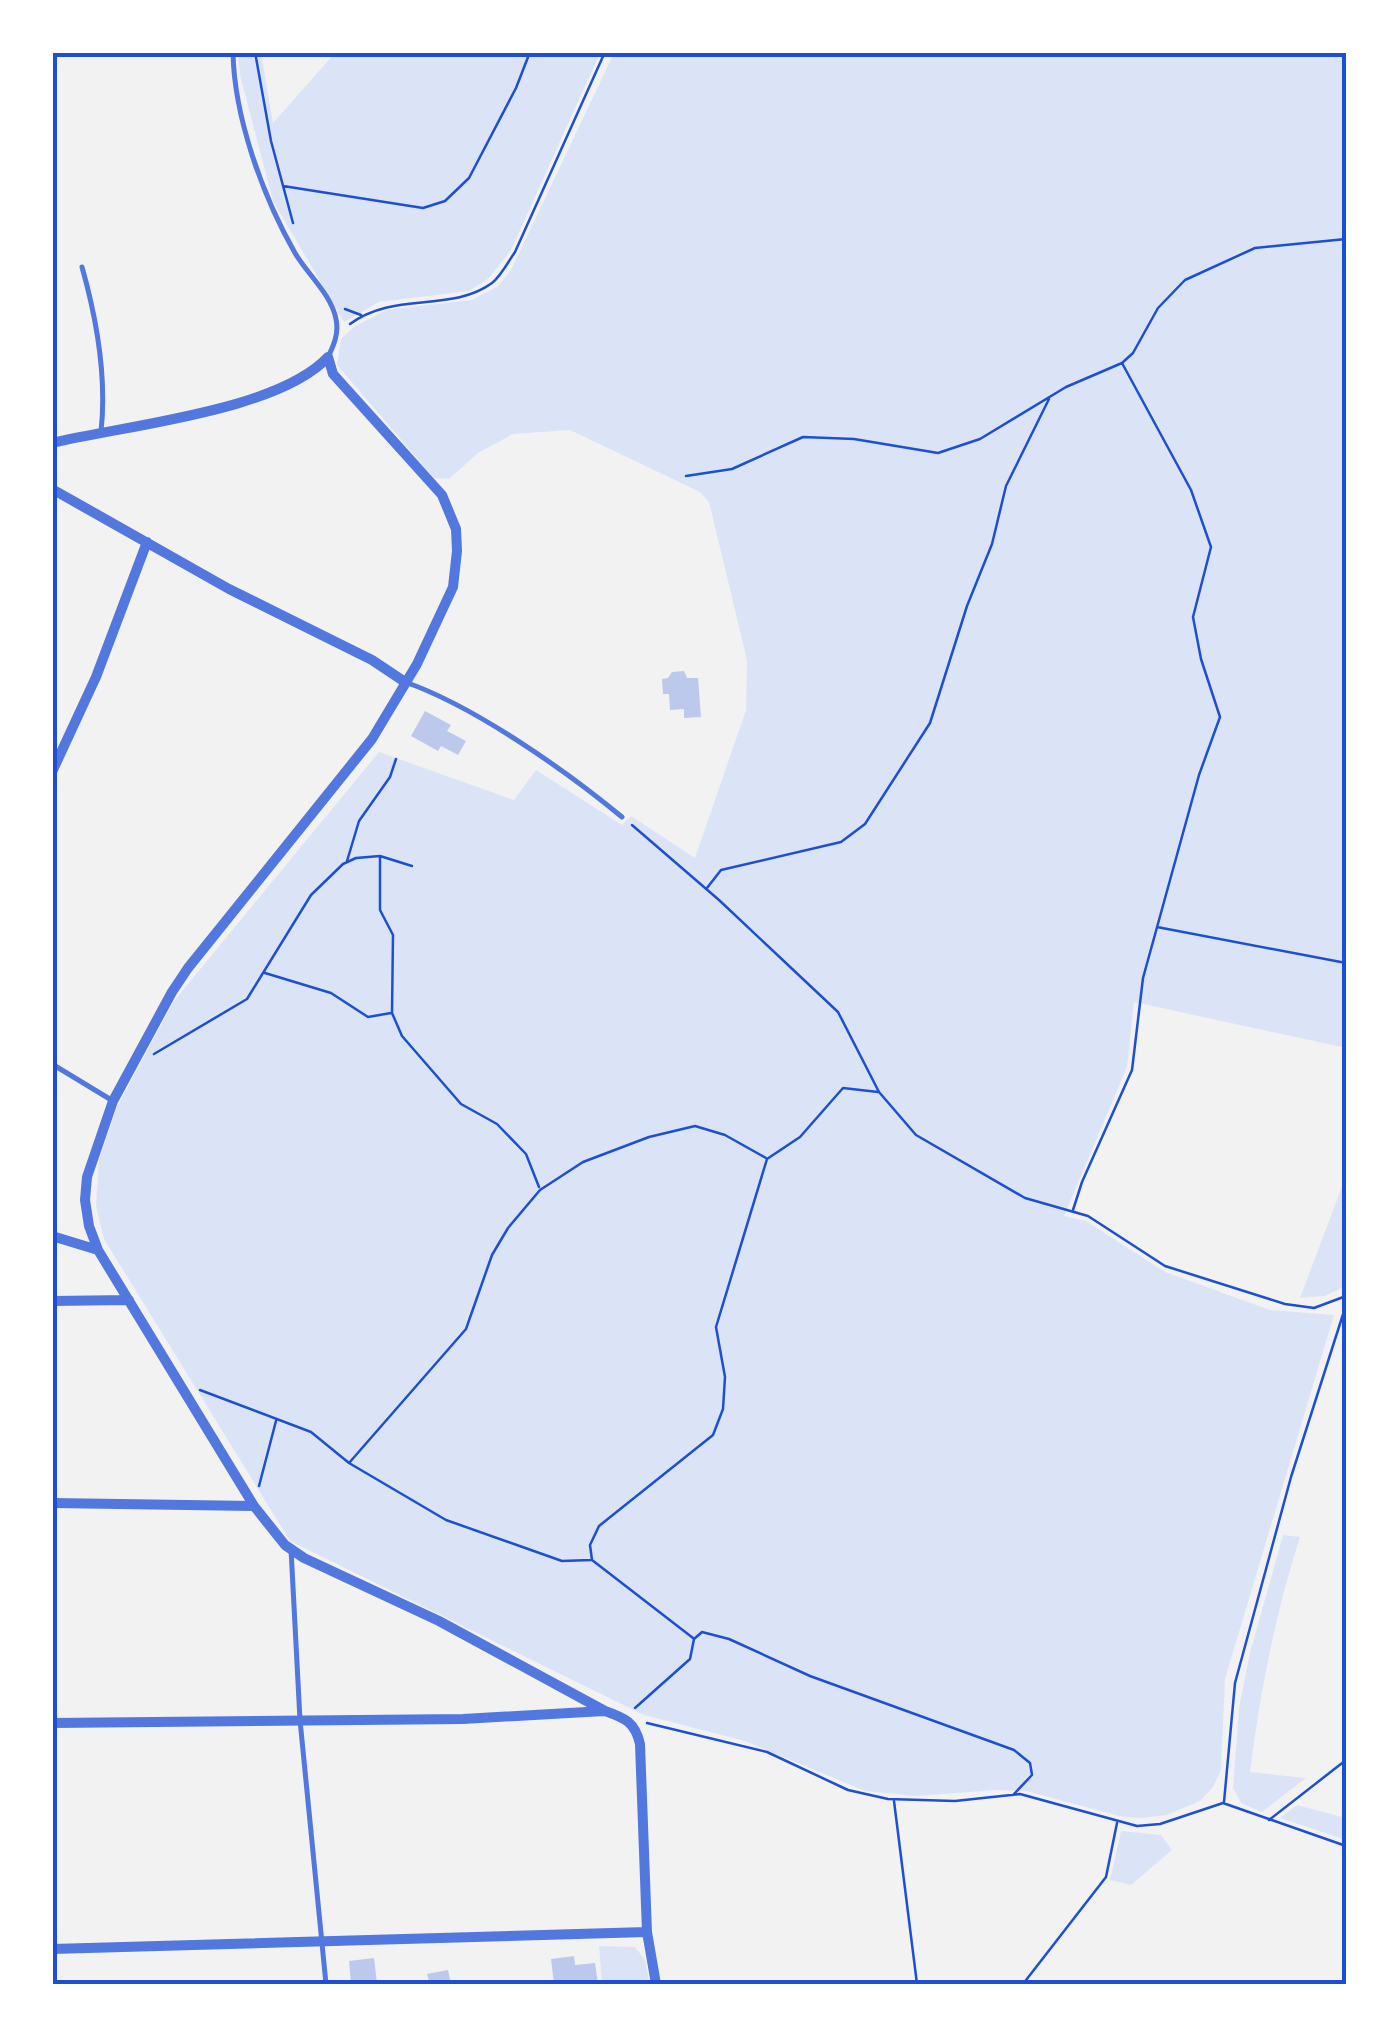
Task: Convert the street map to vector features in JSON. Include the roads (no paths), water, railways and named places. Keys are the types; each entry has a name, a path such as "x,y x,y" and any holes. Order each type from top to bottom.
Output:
{"street":[{"path":"52,443 250,401 314,372 328,357"},
{"path":"328,357 333,374 442,495 456,529 453,587 372,740 172,992 112,1101 87,1176 87,1213 98,1250 178,1382 254,1506 291,1549 439,1621 605,1711 627,1718 636,1730 640,1744 647,1932 656,1984"},
{"path":"52,489 229,589 372,660 405,682"},
{"path":"52,772 96,677 147,542"},
{"path":"52,1236 98,1250"},
{"path":"52,1301 129,1300"},
{"path":"52,1503 254,1506"},
{"path":"52,1723 463,1718 605,1711"},
{"path":"52,1948 647,1932"}],"lane":[{"path":"233,52 234,72 262,182 300,262 327,297 336,316 336,335 328,357"},
{"path":"82,267 91,298 103,379 101,432"},
{"path":"405,682 456,704 562,772 622,817"},
{"path":"52,1064 112,1101"},
{"path":"291,1549 300,1720 326,1984"}]}
